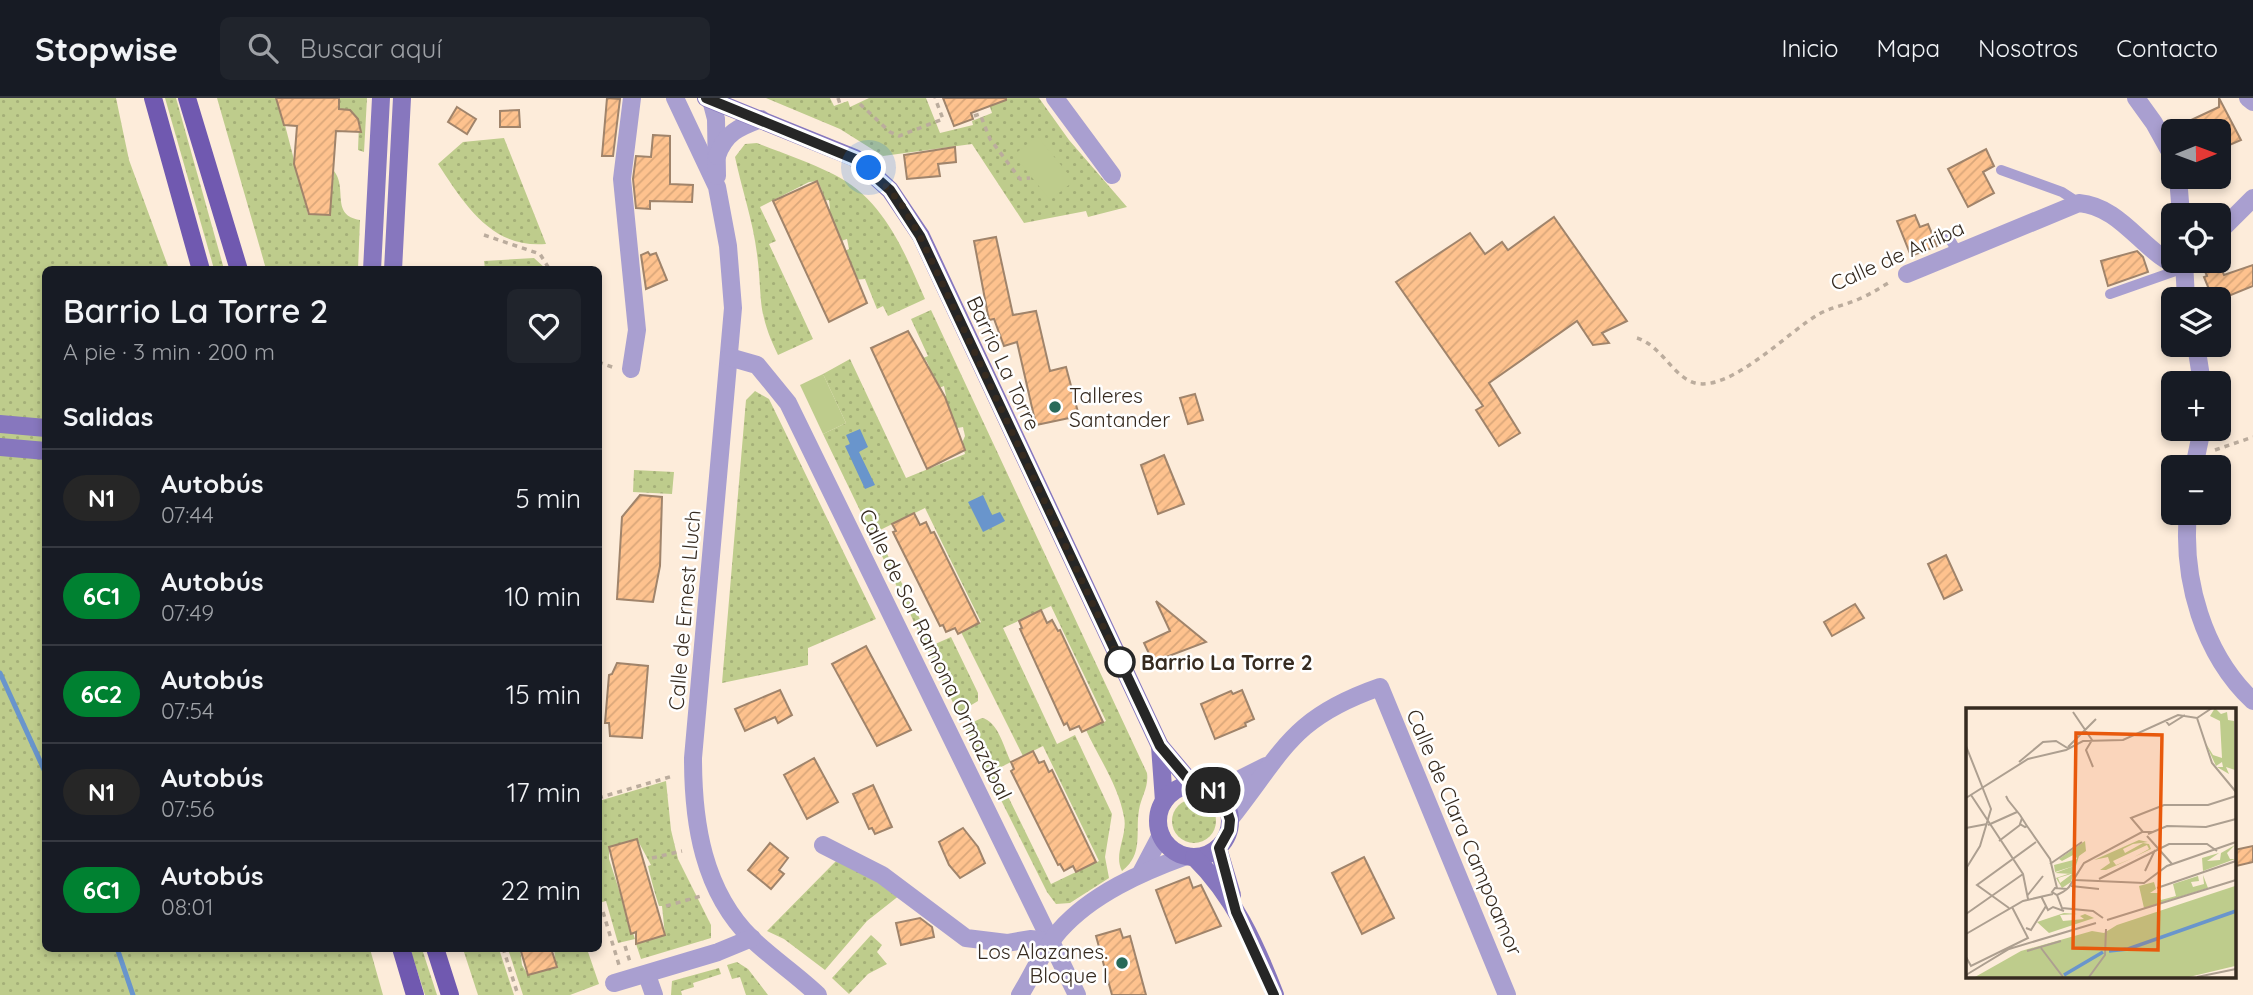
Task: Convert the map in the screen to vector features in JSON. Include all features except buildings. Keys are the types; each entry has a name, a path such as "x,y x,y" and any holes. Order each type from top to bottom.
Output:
{"main road":[{"path":"153,98 200,266"},
{"path":"187,98 238,266"},
{"path":"372,266 381,98"},
{"path":"393,266 402,98"},
{"name":"Barrio La Torre","path":"708,99 855,159 876,176 900,202 920,236 1160,746 1198,785 1223,798 1230,820"},
{"path":"7,424 42,428"},
{"path":"0,447 42,451"},
{"name":"Barrio La Torre","path":"1160,746 1164,801 1158,818 1161,835"},
{"path":"1164,801 1179,788 1198,785"},
{"path":"1190,857 1219,848 1229,830 1230,820"},
{"path":"1161,835 1171,849 1190,857 1211,874 1236,912 1275,995"},
{"path":"1219,848 1236,912"},
{"path":"402,952 415,995"},
{"path":"436,952 450,995"}],"street":[{"path":"631,369 637,330 622,179 632,98"},
{"name":"Calle de Ernest Lluch","path":"674,98 701,148 717,187 725,219 733,308 693,777 697,833 705,859 729,907 751,938 818,995"},
{"path":"1055,98 1112,175"},
{"path":"2136,98 2161,135"},
{"path":"2248,98 2253,102"},
{"name":"Calle de Ernest Lluch","path":"701,148 702,116 708,99"},
{"name":"Calle de Ernest Lluch","path":"708,99 716,120 717,187"},
{"path":"716,160 722,140 736,128 761,119"},
{"path":"2231,220 2253,198"},
{"path":"2079,203 2089,204 2107,214 2143,239 2161,257"},
{"name":"Calle de Arriba","path":"1907,274 2079,203"},
{"name":"Calle de Sor Ramona Ormazábal","path":"729,358 757,365 788,403 1077,995"},
{"path":"2188,525 2187,563 2206,631 2224,665 2253,701"},
{"name":"Calle de Clara Campoamor","path":"1269,764 1283,745 1311,719 1344,699 1380,687 1507,995"},
{"path":"1198,785 1234,782 1269,764"},
{"path":"1230,820 1269,764"},
{"path":"1141,873 1161,835"},
{"path":"823,845 882,875 965,939 1007,943 1030,939 1051,941"},
{"path":"1020,995 1060,929 1087,907 1141,873 1190,857"},
{"path":"614,983 647,975 751,938"},
{"path":"647,975 654,995"}],"lane":[{"path":"2001,170 2062,192 2079,203"},
{"path":"1948,236 1958,253"},
{"path":"2110,294 2161,273"}],"path":[{"path":"838,98 840,104"},
{"path":"860,104 890,132 899,136 943,119 935,98"},
{"path":"974,116 980,114 990,139 1020,179 1030,178"},
{"path":"484,235 540,254 548,266"},
{"name":"Calle de Arriba","path":"1637,338 1659,351 1685,378 1696,383 1716,382 1749,364 1822,313 1858,300 1907,274"},
{"path":"2210,455 2253,437"},
{"path":"602,797 673,776"},
{"path":"652,858 681,851"},
{"path":"666,906 701,896"},
{"path":"603,912 618,964"},
{"path":"625,947 630,962"},
{"path":"504,952 518,995"}],"green space":[{"path":"0,98 116,98 129,160 168,266 42,266 42,952 371,952 383,995 0,995"},
{"path":"165,98 176,98 223,266 213,266"},
{"path":"217,98 278,98 308,214 330,215 334,171 345,213 360,220 358,266 265,266"},
{"path":"339,98 367,98 364,152 358,150 359,124 350,110 339,109"},
{"path":"766,98 830,98 834,106 848,101 850,107 869,98 926,98 940,133 973,125 972,121 992,113 987,98 1039,98 1069,140 1127,207 1088,217 1086,211 1024,223 972,144 883,156 840,129"},
{"path":"1037,136 1074,181 1050,200 1014,155"},
{"path":"504,138 546,244 527,244 495,231 469,208 438,164 463,142"},
{"path":"757,143 833,174 866,197 900,245 925,299 888,316 883,306 877,309 865,279 853,280 846,261 850,259 847,253 842,252 849,249 847,239 841,241 824,212 830,209 829,200 822,201 817,196 823,193 818,181 809,182 760,207 776,241 769,244 813,339 778,355 763,315 755,242 735,157 745,144"},
{"path":"534,258 543,266 485,266 484,261"},
{"path":"931,310 1147,773 1147,783 1139,810 1136,850 1122,871 1119,858 1125,824 1121,806 1086,730 1106,721 1051,606 1003,628 1057,744 1075,735 1112,814 1105,857 1109,878 1070,903 1056,904 1047,892 964,726 982,718 992,724 1000,736 1011,762 995,770 1051,884 1099,861 1043,746 1023,756 961,632 981,622 925,508 876,532 933,645 951,637 978,693 978,701 958,713 823,434 846,423 823,374 850,359 906,478 965,454 962,443 965,436 963,427 957,428 940,399 946,396 944,386 939,388 926,368 929,366 926,360 921,359 928,356 911,319"},
{"path":"823,374 846,423 823,434 800,385"},
{"path":"755,391 769,399 876,619 808,648 808,665 722,683 746,400"},
{"path":"634,470 674,472 672,494 633,492"},
{"path":"666,781 671,830 678,859 711,925 711,938 641,959 636,944 665,935 662,906 659,906 648,866 651,865 637,839 609,847 609,859 635,939 618,943 606,901 602,902 602,800"},
{"path":"1194,799 1210,805 1216,821 1210,837 1194,843 1178,837 1172,821 1178,805"},
{"path":"838,859 900,895 867,921 825,970 784,939 767,931"},
{"path":"871,935 882,945 877,952 887,964 868,974 849,994 832,978"},
{"path":"411,952 423,952 437,995 425,995"},
{"path":"464,952 500,952 514,995 478,995"},
{"path":"509,952 520,952 522,965 528,975 556,967 554,952 588,952 599,984 570,995 523,995"},
{"path":"737,962 748,969 768,995 746,995 740,977 732,979 727,965"},
{"path":"719,968 721,974 693,983 694,987 681,991 682,995 671,995 672,981"}],"water":[{"path":"860,429 868,447 859,452 875,485 865,489 845,446 850,444 846,435"},
{"path":"983,495 992,515 1000,512 1005,521 983,532 968,502"}],"waterway":[{"path":"0,673 42,765"},
{"path":"118,952 133,995"}],"bus line":[{"name":"N1","path":"706,98 855,159 869,168 900,202 920,236 1160,746 1192,784 1214,790 1223,798 1228,808 1229,830 1219,848 1236,912 1263,964 1274,995"}],"place":[{"name":"Talleres Santander","path":"1055,407"},
{"name":"Barrio La Torre 2","path":"1120,662"},
{"name":"Los Alazanes. Bloque I","path":"1122,963"}],"route":[{"path":"869,168 900,202 920,236 1120,662"}]}
